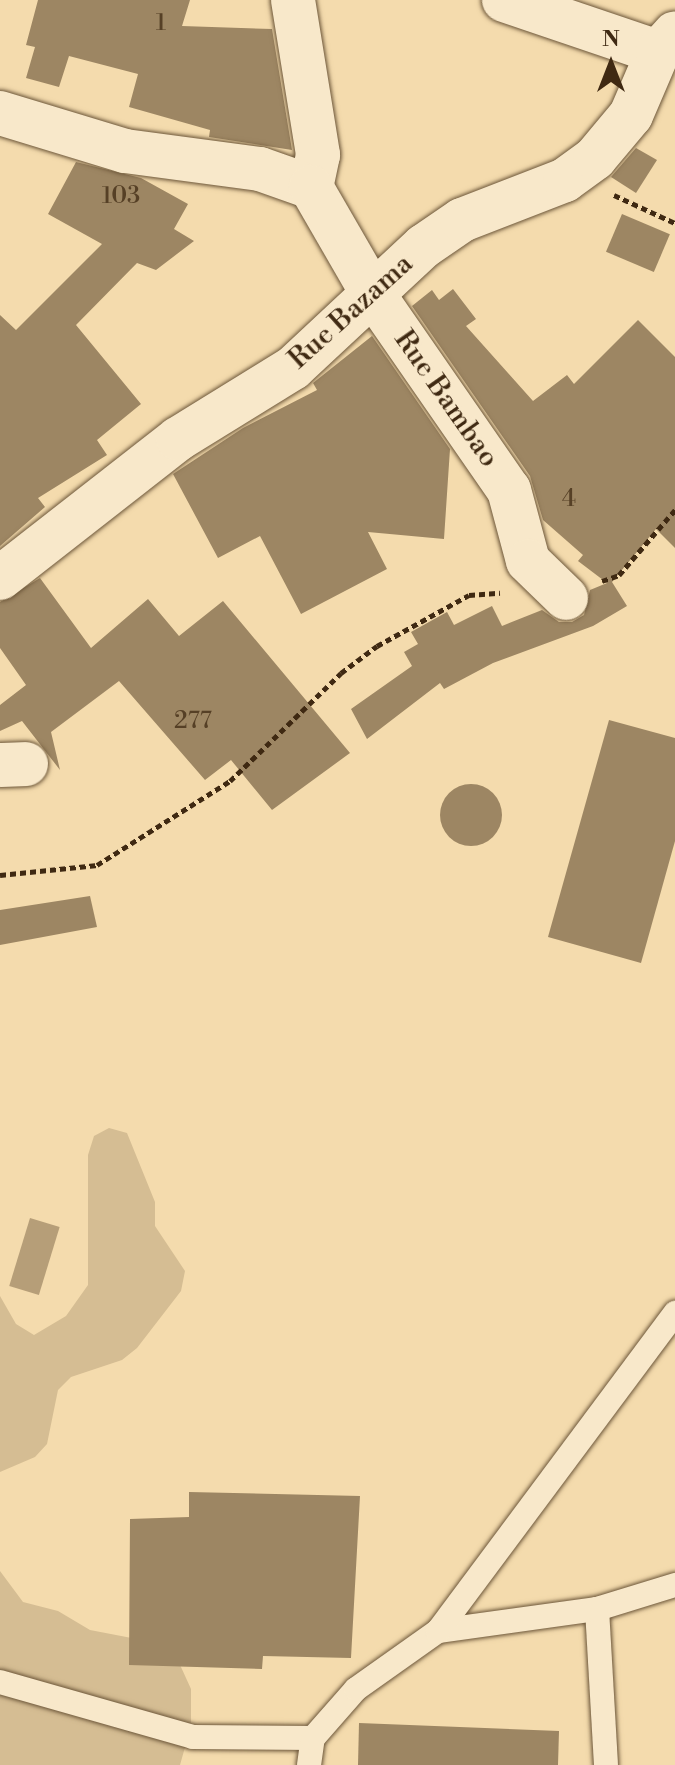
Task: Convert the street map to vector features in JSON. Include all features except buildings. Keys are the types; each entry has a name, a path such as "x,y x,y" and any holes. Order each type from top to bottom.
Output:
{"street":[{"path":"0,113 125,151 260,169 311,187 317,142 293,0"},
{"path":"504,0 667,43"},
{"name":"Rue Bazama","path":"0,578 178,439 293,368 371,291 462,220 573,175 595,158 631,115 667,43"},
{"name":"Rue Bambao","path":"311,187 371,291 509,490 528,561 566,598"}],"lane":[{"path":"309,1765 313,1738 356,1689 438,1631 675,1313"},
{"path":"438,1631 597,1609 675,1585"},
{"path":"597,1609 606,1765"},
{"path":"0,1682 193,1737 313,1738"}],"path":[{"path":"573,175 675,223"},
{"path":"0,875 97,865 230,781 341,673 377,646 469,595 566,598 619,575 675,510"}],"shaded area":[{"path":"109,1128 127,1133 155,1202 155,1226 185,1271 181,1291 137,1348 122,1360 71,1377 58,1390 47,1444 35,1457 0,1472 0,1296 16,1324 34,1335 66,1316 88,1285 88,1155 94,1136"},
{"path":"30,1218 60,1227 39,1295 9,1286"},
{"path":"0,1571 23,1602 58,1611 90,1630 142,1640 176,1656 191,1689 191,1726 180,1765 0,1765"}]}
